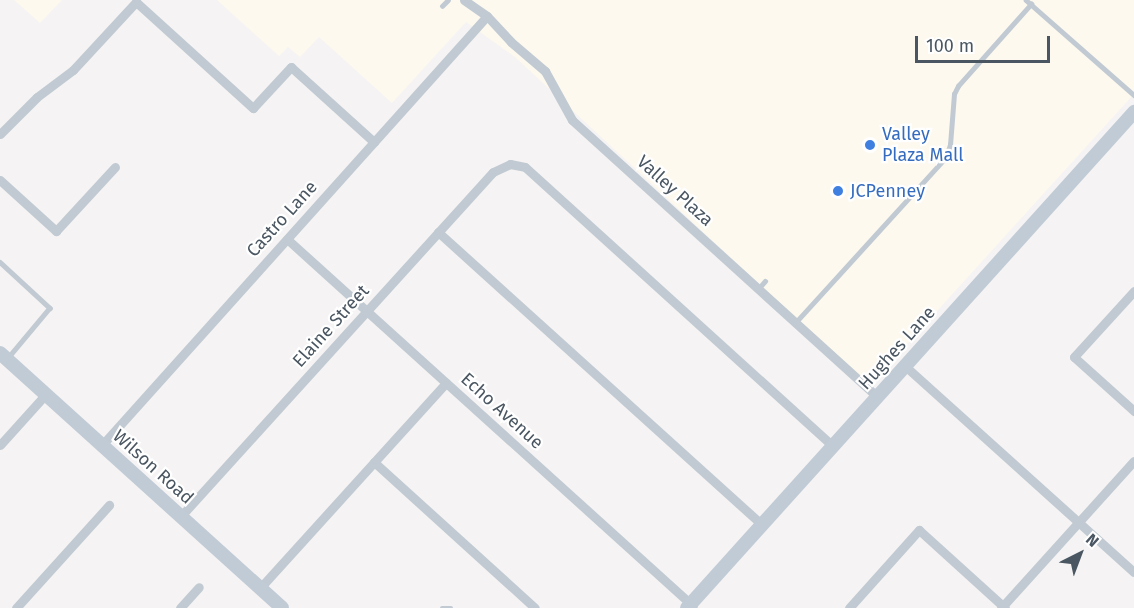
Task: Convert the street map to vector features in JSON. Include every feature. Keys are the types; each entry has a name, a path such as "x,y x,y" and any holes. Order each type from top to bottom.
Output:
{"street":[{"name":"Valley Plaza","path":"464,0 488,16 511,42 545,71 572,120 762,285 796,323 878,397"},
{"path":"0,134 30,102 73,70 136,2 253,108 291,67 374,142"},
{"name":"Castro Lane","path":"102,445 488,16"},
{"name":"Hughes Lane","path":"691,607 1134,112"},
{"name":"Elaine Street","path":"181,516 493,172 510,164 525,167 833,446"},
{"path":"0,180 56,231 115,167"},
{"path":"438,232 762,525"},
{"name":"Echo Avenue","path":"287,239 691,607"},
{"path":"1134,291 1074,357 1134,411"},
{"name":"Wilson Road","path":"3,356 282,608"},
{"path":"905,366 1134,572"},
{"path":"260,588 446,383"},
{"path":"0,445 46,394"},
{"path":"849,608 919,530 1003,607 1134,461"},
{"path":"374,462 535,608"},
{"path":"16,608 109,505"},
{"path":"180,608 199,586"}],"lane":[{"path":"442,6 448,0"},
{"path":"1026,0 1134,95"},
{"path":"796,323 946,157 950,145 954,94 958,86 1031,4"},
{"path":"0,262 50,308 3,356"},
{"path":"442,608 451,608"}],"shaded area":[{"path":"14,0 62,0 40,23"},
{"path":"217,0 1134,0 1134,94 869,386 515,57 466,22 392,103 319,37 300,57 288,47 279,56"}],"place":[{"name":"Valley Plaza Mall","path":"870,145"},
{"name":"JCPenney","path":"838,191"}]}
